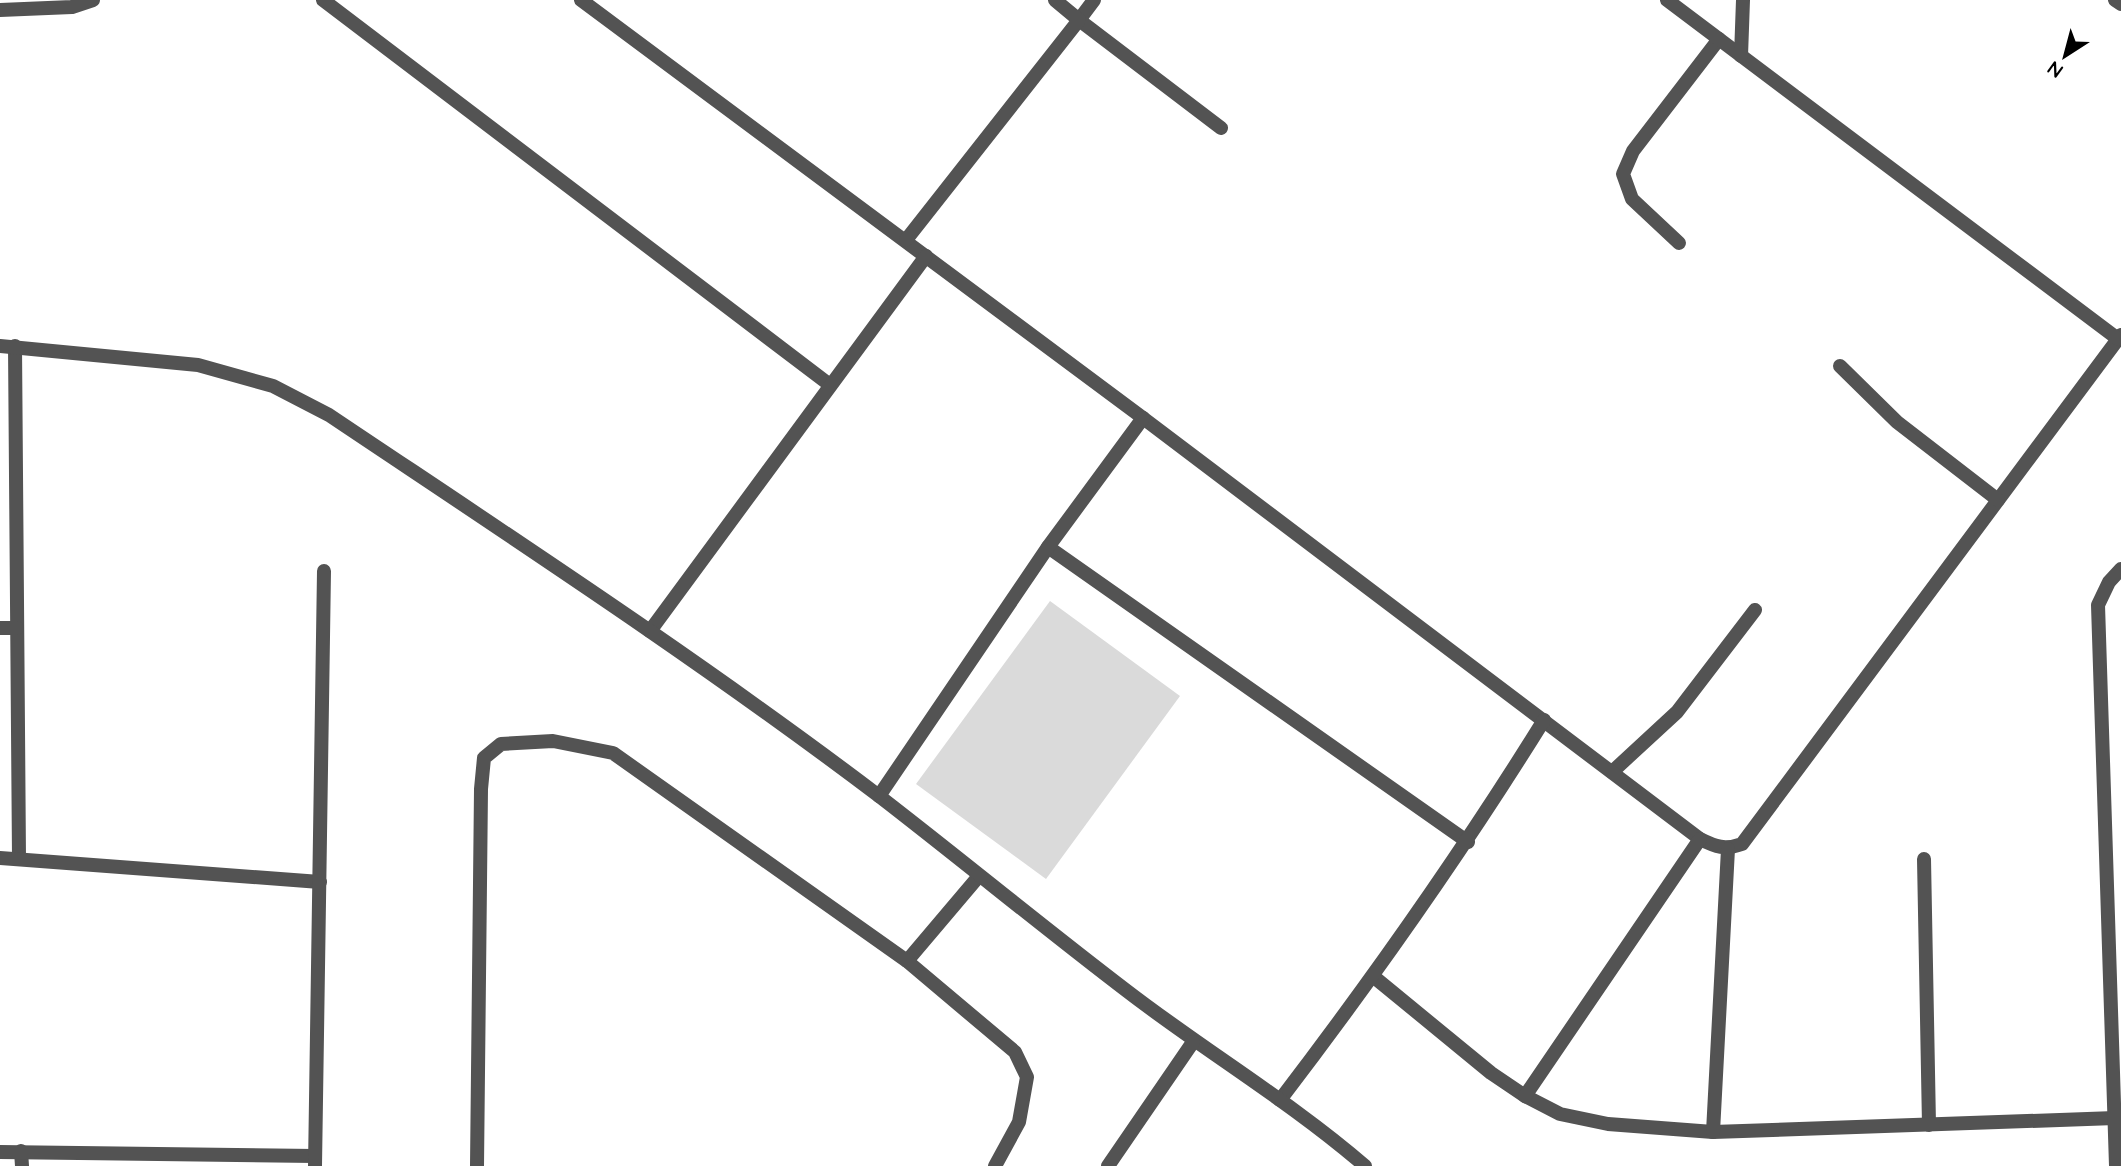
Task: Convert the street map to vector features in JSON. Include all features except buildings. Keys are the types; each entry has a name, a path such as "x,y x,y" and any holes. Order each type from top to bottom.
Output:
{"street":[{"path":"0,10 72,6 93,0"},
{"path":"323,0 830,385"},
{"path":"581,0 906,240 1700,839 1728,849 1742,844 2119,337 1667,0"},
{"path":"1055,0 1221,128"},
{"path":"906,240 1094,0"},
{"path":"1741,56 1743,0"},
{"path":"2115,0 2121,4"},
{"path":"1679,243 1632,199 1623,174 1633,151 1719,39"},
{"path":"650,631 926,256"},
{"path":"19,858 17,628 7,346 198,365 273,386 329,415 650,631 879,796 1193,1042 1280,1100 1365,1166"},
{"path":"1840,366 1897,422 1998,500"},
{"path":"879,796 1048,547 1143,418"},
{"path":"1048,547 1468,842"},
{"path":"2116,1166 2116,1002 2098,605 2109,582 2121,569"},
{"path":"0,1152 21,1159 315,1161 324,571"},
{"path":"1612,772 1676,712 1755,610"},
{"path":"0,628 17,628"},
{"path":"1280,1100 1374,977 1468,842 1544,720"},
{"path":"477,1166 481,789 484,758 501,744 554,741 613,753 907,961 1015,1052 1027,1077 1019,1122 995,1166"},
{"path":"1525,1096 1700,839"},
{"path":"1713,1132 1728,849"},
{"path":"0,858 320,882"},
{"path":"1924,859 1929,1125"},
{"path":"907,961 979,876"},
{"path":"1374,977 1491,1073 1525,1096 1560,1114 1608,1124 1713,1132 2115,1118"},
{"path":"1108,1166 1193,1042"}],"shaded area":[{"path":"1050,601 1180,696 1046,879 916,784"}]}
